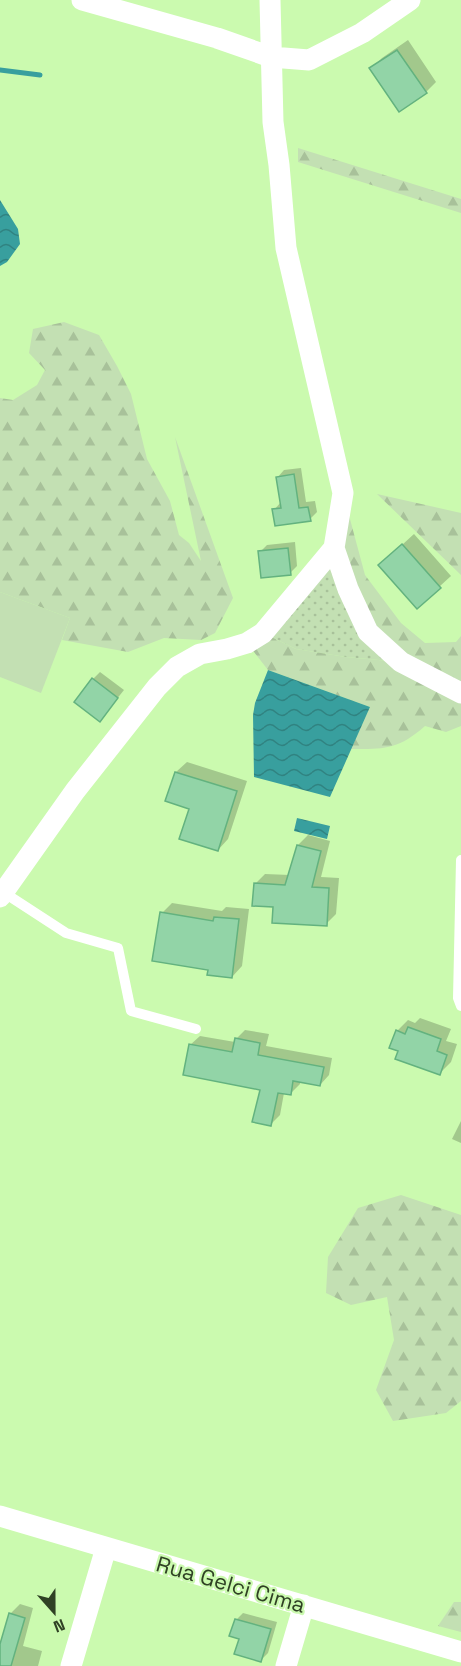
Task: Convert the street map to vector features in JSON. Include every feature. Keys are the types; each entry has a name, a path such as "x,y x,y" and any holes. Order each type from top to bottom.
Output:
{"street":[{"path":"82,0 271,57 309,60 362,33 410,0"},
{"path":"270,0 273,122 279,165 285,248 343,493 334,548 348,589 368,632 401,662 461,693"},
{"path":"2,894 75,791 157,687 177,667 200,654 247,643 263,633 334,548"},
{"name":"Rua Gelci Cima","path":"0,1516 461,1652"},
{"path":"71,1666 106,1548"},
{"path":"286,1666 304,1605"}],"lane":[{"path":"461,860 458,998 461,1006"},
{"path":"2,894 66,933 118,948 131,1011 196,1029"}],"green space":[{"path":"298,148 461,199 461,213 298,162"},
{"path":"64,322 99,335 117,366 131,394 147,459 170,501 179,535 189,543 201,561 175,437 233,598 215,633 201,640 164,638 128,652 62,640 70,618 0,592 0,398 13,400 37,385 45,370 29,353 33,329"},
{"path":"343,493 365,575 401,623 425,643 456,642 461,636 461,726 446,732 425,726 398,744 373,749 351,749 370,707 268,670 247,643 263,633 296,649 400,662 368,632 334,548"},
{"path":"377,494 461,513 461,575"},
{"path":"334,548 401,662 296,649 263,633"},
{"path":"0,592 70,618 41,693 0,677"},
{"path":"401,1195 461,1215 461,1401 446,1413 393,1421 376,1390 394,1340 387,1297 351,1305 326,1293 328,1257 358,1208"},
{"path":"454,1602 461,1602 461,1632 438,1626"}],"water":[{"path":"0,200 18,229 20,244 7,262 0,266"},
{"path":"268,670 370,707 330,797 254,777 253,715 255,703"},
{"path":"297,818 330,826 327,839 294,831"}],"building":[{"path":"397,50 427,93 399,112 369,68"},
{"path":"294,474 299,508 308,507 311,521 275,526 272,509 281,508 276,477"},
{"path":"402,544 441,588 417,609 378,565"},
{"path":"288,548 291,575 261,578 258,551"},
{"path":"92,678 118,698 100,722 74,702"},
{"path":"175,772 237,791 218,851 179,839 189,809 165,801"},
{"path":"297,845 321,851 312,887 329,888 327,926 272,923 273,907 252,906 254,883 285,885"},
{"path":"160,912 213,921 214,917 239,919 232,978 207,975 208,970 152,961"},
{"path":"408,1027 441,1039 437,1051 447,1055 440,1075 395,1059 398,1051 389,1048 396,1030 405,1034"},
{"path":"235,1038 260,1043 258,1055 324,1067 320,1086 293,1081 291,1095 278,1093 271,1126 252,1122 260,1090 183,1075 189,1044 232,1052"},
{"path":"9,1613 25,1618 11,1666 0,1666 0,1644"},
{"path":"235,1619 271,1629 261,1662 234,1654 239,1639 229,1636"}],"waterway":[{"path":"0,70 40,75"}]}
